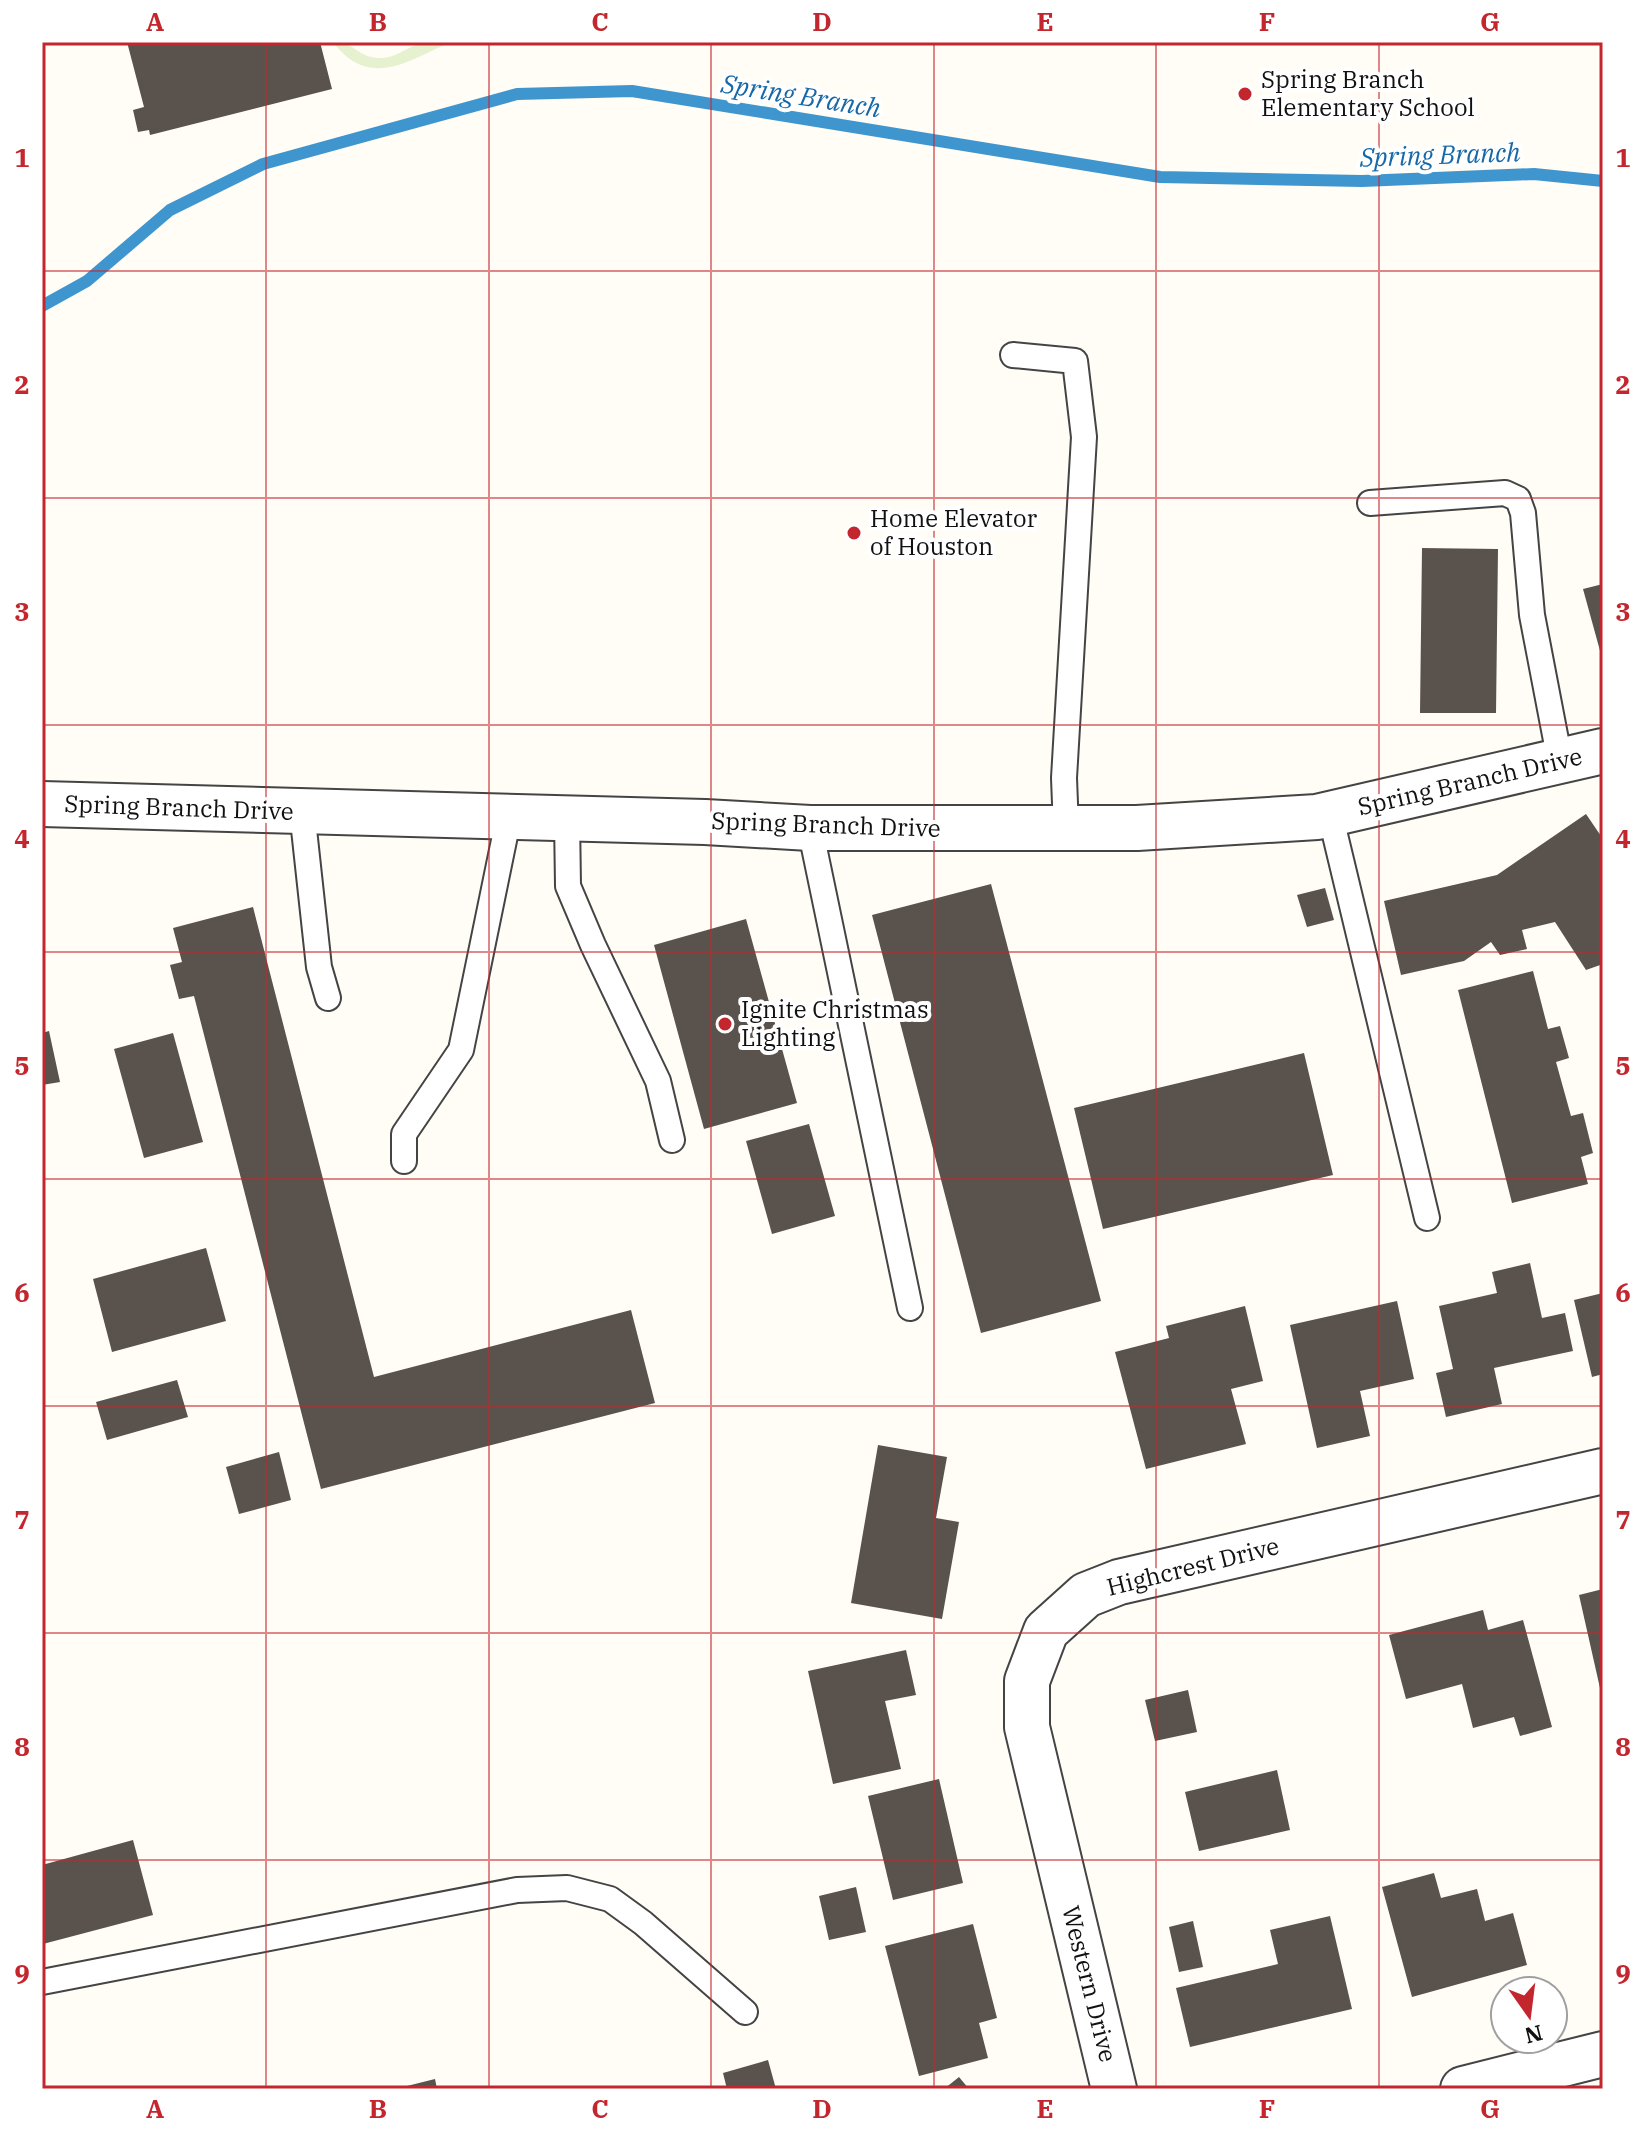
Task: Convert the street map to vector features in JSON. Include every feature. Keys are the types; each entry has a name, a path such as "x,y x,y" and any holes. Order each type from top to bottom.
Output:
{"street":[{"name":"Spring Branch Drive","path":"42,804 705,822 810,828 1152,828 1317,817 1603,751"},
{"name":"Highcrest Drive","path":"1063,1879 1027,1727 1027,1681 1046,1631 1086,1595 1119,1582 1603,1471"},
{"name":"Western Drive","path":"1063,1879 1114,2089"},
{"path":"1463,2089 1603,2054"}],"lane":[{"path":"1013,355 1075,361 1084,437 1064,778 1066,829"},
{"path":"1370,503 1505,493 1518,499 1523,513 1532,615 1560,761"},
{"path":"302,811 319,967 328,998"},
{"path":"1330,814 1427,1218"},
{"path":"404,1161 404,1134 461,1050 509,816"},
{"path":"567,818 568,886 658,1081 672,1140"},
{"path":"810,828 910,1308"},
{"path":"42,1982 517,1890 567,1888 610,1899 643,1923 745,2012"}],"green space":[{"path":"333,42 347,44 365,55 379,58 426,42 451,42 404,63 375,68 347,57"}],"building":[{"path":"127,42 320,42 332,89 150,135 149,130 138,132 133,110 144,107"},
{"path":"1422,548 1498,549 1496,713 1420,713"},
{"path":"1603,584 1603,657 1602,658 1583,589"},
{"path":"1586,814 1603,839 1603,964 1586,970 1555,922 1522,930 1527,949 1500,955 1491,942 1464,961 1401,975 1384,901 1497,875"},
{"path":"991,884 1101,1301 981,1333 872,915"},
{"path":"1325,888 1334,920 1307,927 1297,895"},
{"path":"253,907 374,1377 631,1310 655,1403 321,1489 194,996 179,999 170,965 182,962 173,928"},
{"name":"Ignite Christmas Lighting","path":"746,919 797,1103 704,1129 654,945"},
{"path":"1533,971 1548,1029 1560,1026 1569,1058 1556,1062 1571,1116 1583,1113 1593,1153 1581,1157 1588,1184 1512,1203 1458,990"},
{"path":"49,1031 60,1082 42,1085 42,1033"},
{"path":"173,1033 203,1142 144,1158 114,1049"},
{"path":"1304,1053 1333,1175 1103,1229 1074,1108"},
{"path":"809,1124 835,1216 772,1234 746,1141"},
{"path":"206,1248 226,1321 112,1352 93,1279"},
{"path":"1530,1263 1542,1318 1565,1313 1573,1351 1494,1368 1502,1404 1446,1417 1436,1373 1453,1369 1439,1306 1497,1293 1492,1272"},
{"path":"1603,1293 1603,1374 1592,1377 1574,1300"},
{"path":"1397,1301 1414,1379 1360,1391 1370,1436 1317,1448 1290,1325"},
{"path":"1245,1306 1263,1381 1231,1389 1246,1444 1146,1469 1115,1352 1169,1338 1166,1326"},
{"path":"177,1380 188,1417 107,1440 96,1402"},
{"path":"878,1445 947,1457 936,1518 959,1522 942,1619 851,1603"},
{"path":"279,1452 291,1500 239,1514 226,1467"},
{"path":"1603,1589 1603,1697 1602,1697 1579,1595"},
{"path":"1483,1610 1488,1630 1523,1620 1552,1727 1520,1736 1514,1717 1473,1728 1462,1684 1406,1699 1389,1635"},
{"path":"906,1650 916,1695 885,1701 901,1769 833,1784 808,1671"},
{"path":"1188,1690 1197,1732 1155,1741 1145,1700"},
{"path":"1277,1770 1290,1830 1199,1851 1185,1792"},
{"path":"939,1779 963,1883 893,1900 868,1796"},
{"path":"133,1840 153,1915 43,1944 42,1865"},
{"path":"1434,1873 1441,1898 1477,1889 1485,1921 1513,1913 1527,1965 1412,1997 1382,1887"},
{"path":"856,1887 866,1932 829,1940 819,1896"},
{"path":"1330,1916 1352,2009 1190,2047 1176,1988 1278,1964 1270,1930"},
{"path":"1193,1921 1203,1967 1179,1972 1169,1927"},
{"path":"973,1924 997,2018 979,2023 988,2058 919,2076 885,1946"},
{"path":"768,2060 776,2089 727,2089 723,2073"},
{"path":"959,2077 969,2089 944,2089"},
{"path":"435,2079 437,2089 399,2089 399,2088"}],"waterway":[{"name":"Spring Branch","path":"42,306 87,281 170,210 263,164 517,94 632,91 1160,177 1362,181 1534,174 1603,181"}],"place":[{"name":"Spring Branch Elementary School","path":"1245,94"},
{"name":"Home Elevator of Houston","path":"854,533"},
{"name":"Ignite Christmas Lighting","path":"725,1024"}]}
